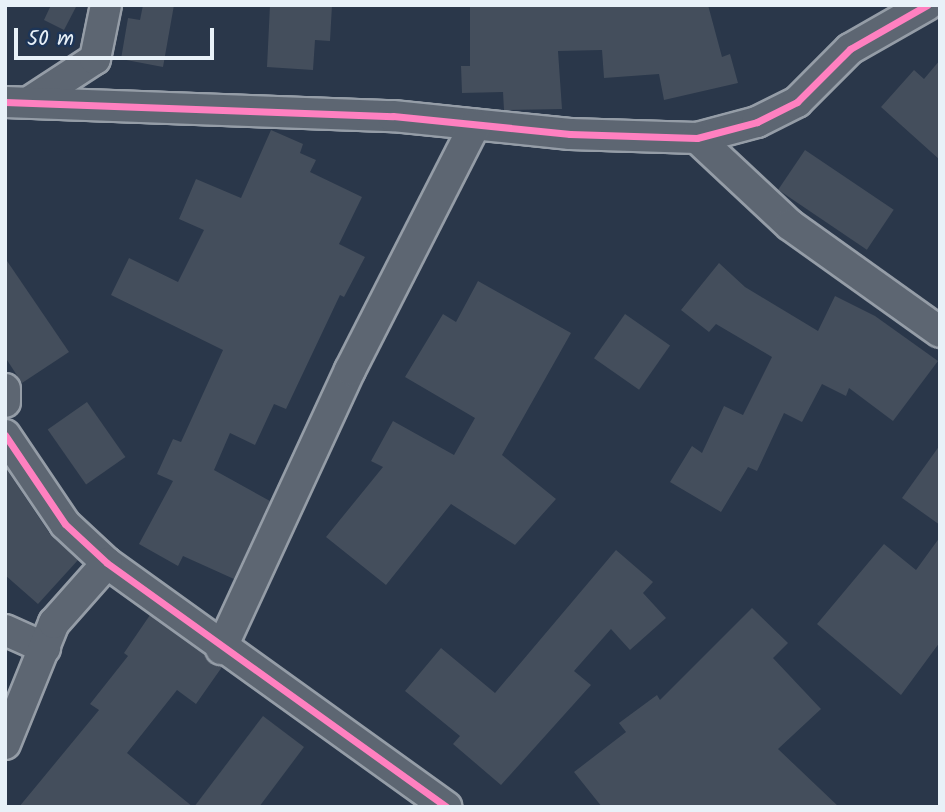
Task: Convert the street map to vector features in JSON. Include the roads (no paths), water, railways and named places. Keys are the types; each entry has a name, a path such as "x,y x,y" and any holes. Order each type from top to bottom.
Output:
{"street":[{"path":"19,101 95,59 106,5"},
{"path":"19,101 697,138 757,122 797,102 850,49 928,5"},
{"path":"221,649 350,370 475,125"},
{"path":"697,138 790,225 940,332"},
{"path":"5,389 5,402"},
{"path":"5,435 65,524 107,563 221,649 447,807"},
{"path":"5,744 54,622 107,563"},
{"path":"5,630 45,648"}]}
